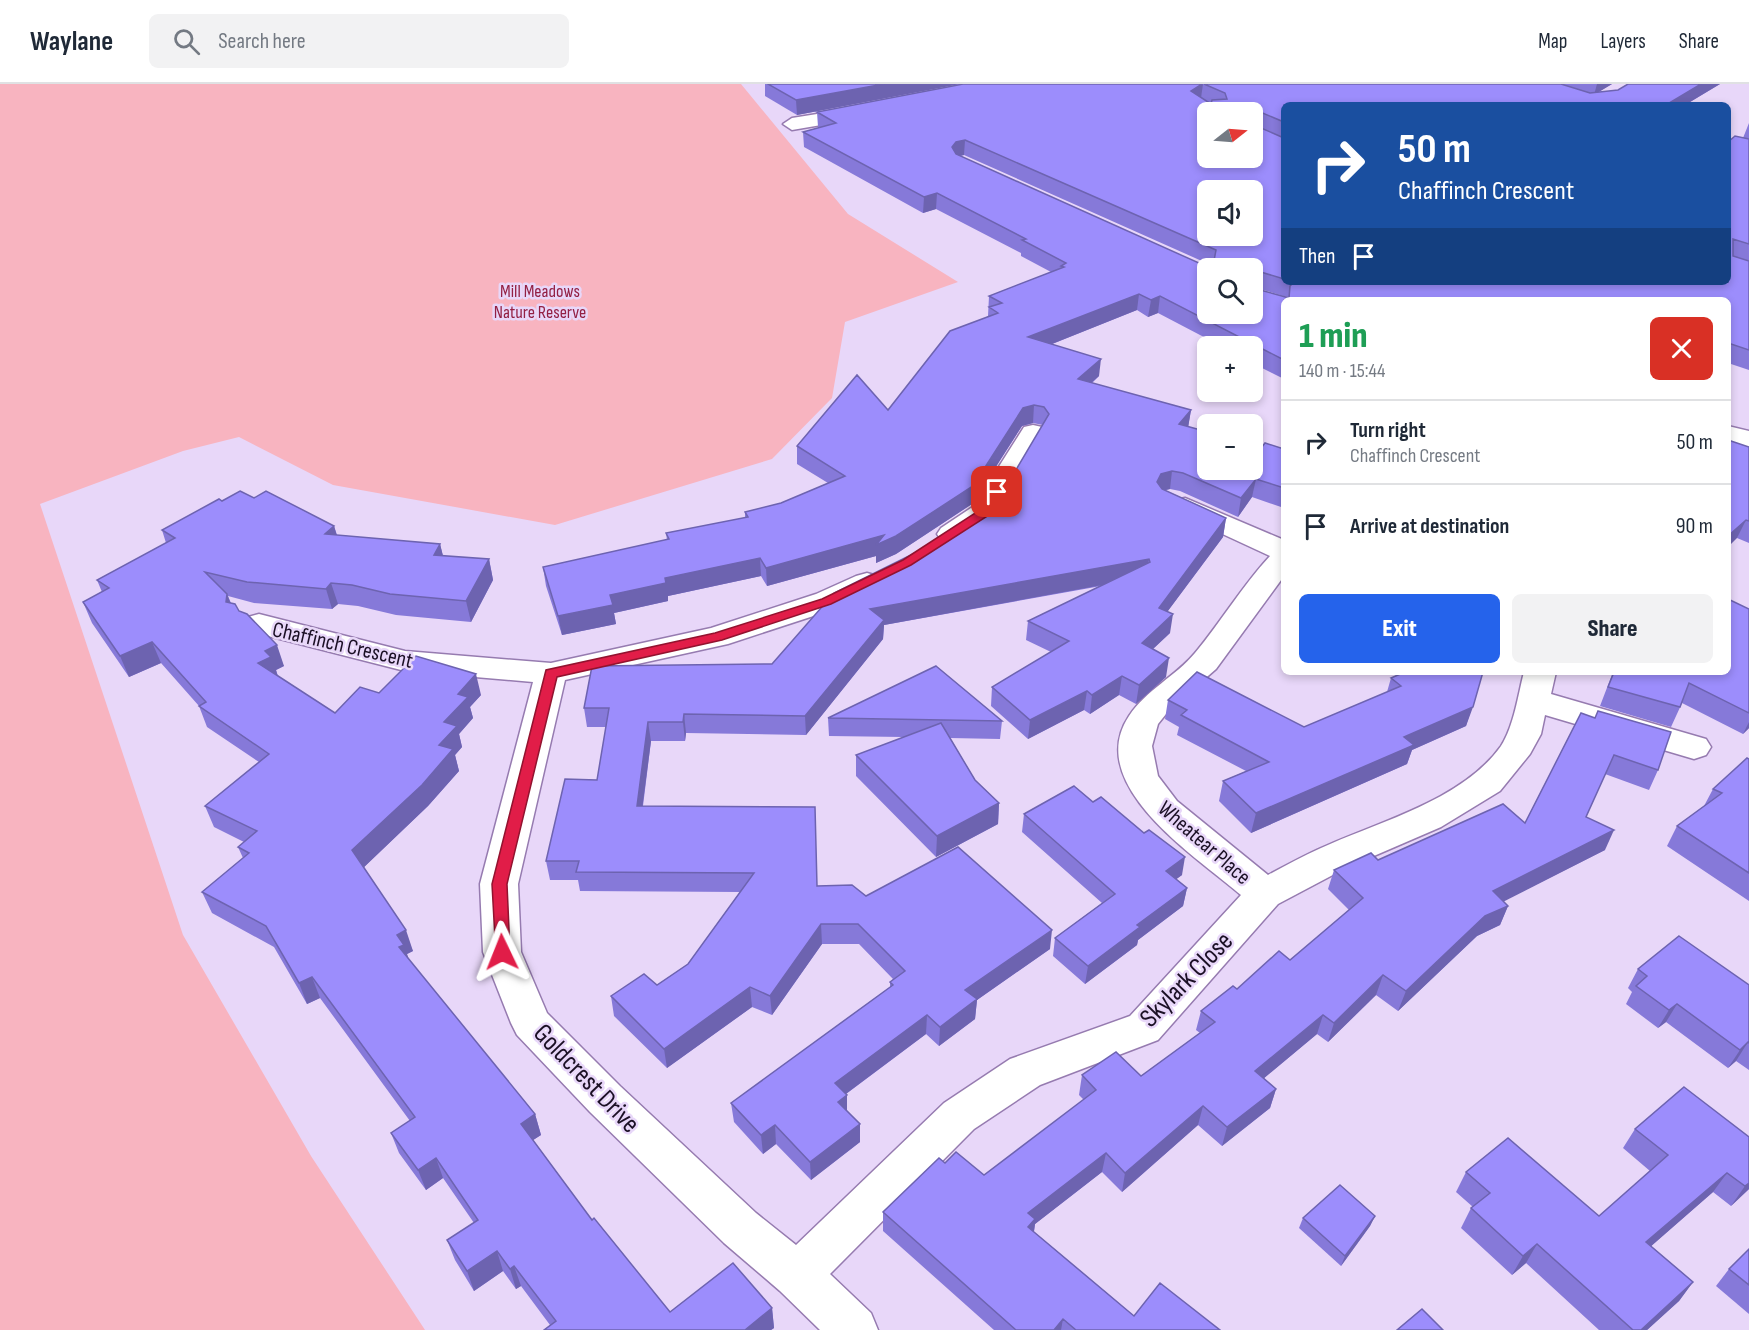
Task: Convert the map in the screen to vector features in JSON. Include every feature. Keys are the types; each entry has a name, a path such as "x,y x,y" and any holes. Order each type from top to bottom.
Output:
{"street":[{"path":"792,124 874,110"},
{"path":"927,550 985,512 1033,433"},
{"path":"1731,435 1749,439"},
{"path":"1170,499 1281,550"},
{"name":"Wheatear Place","path":"1265,894 1164,810 1141,779 1135,746 1142,722 1158,701 1205,662 1260,585 1281,561"},
{"name":"Chaffinch Crescent","path":"259,624 405,661 551,674 717,637 773,620 826,601 897,567"},
{"name":"Goldcrest Drive","path":"551,674 499,884 502,952 531,1023 605,1099 714,1204 797,1275 854,1330"},
{"name":"Skylark Close","path":"797,1275 959,1116 1025,1072 1144,1028 1265,894 1334,858 1428,818 1488,782 1513,754 1524,734 1538,686 1694,747"}],"green space":[{"name":"Mill Meadows Nature Reserve","path":"0,84 741,84 848,214 958,282 845,322 832,398 772,459 555,525 333,485 239,437 183,451 40,504 183,935 311,1156 425,1330 0,1330"}],"building":[{"path":"768,84 884,84 796,100"},
{"path":"963,84 1202,84 1191,91 1208,102 1197,102 1197,168 1263,168 1263,129 1281,137 1281,278 1263,273 1263,258 1214,258 1216,250 1207,246 1263,246 1263,180 1197,180 1197,242 965,140 956,142 952,147 956,154 1197,262 1197,315 1160,296 1151,300 1139,294 1028,337 1101,359 1078,379 1191,410 1179,424 1197,429 1197,479 1172,471 1161,474 1157,482 1162,489 1226,518 1159,608 1173,614 1142,643 1169,658 1139,685 1122,676 1092,695 1087,691 1030,720 992,687 1069,641 1028,621 1150,562 1149,559 870,609 884,620 805,716 684,714 683,722 648,722 637,806 815,807 817,886 852,885 866,896 958,847 1052,930 965,990 977,999 940,1027 927,1015 835,1083 847,1095 838,1102 860,1124 810,1162 775,1125 761,1135 731,1103 893,985 890,982 905,971 858,924 821,924 770,996 750,987 664,1049 611,996 644,974 657,985 688,964 754,873 576,872 579,861 546,861 565,779 597,780 609,708 584,708 592,666 772,664 834,593 919,551 997,502 1049,414 1044,407 1034,405 1023,408 973,486 896,536 876,545 884,535 766,568 760,558 665,578 666,583 610,595 613,605 558,616 543,567 669,539 666,533 748,517 745,512 781,503 845,476 797,446 857,375 888,410 950,331 998,313 989,307 1002,303 989,296 1064,267 1061,266 1066,263 1022,240 1026,239 937,193 924,197 803,132 836,123 817,112"},
{"path":"1204,84 1561,84 1590,93 1618,90 1628,84 1701,84 1671,102 1281,102 1281,121 1263,113 1263,102 1212,102 1212,100 1227,99 1225,93"},
{"path":"1735,136 1749,139 1749,244 1733,239 1733,256 1749,261 1749,350 1731,344 1731,297 1289,297 1291,285 1731,285 1731,139"},
{"path":"1263,291 1285,297 1281,297 1281,358 1263,349 1263,336 1238,336 1214,324 1263,324"},
{"path":"1731,441 1749,447 1749,521 1746,520 1731,533"},
{"path":"1265,443 1281,448 1281,487 1259,480 1263,480 1263,446"},
{"path":"1199,480 1255,480 1241,498"},
{"path":"240,491 254,498 266,491 334,526 325,534 440,544 434,555 489,559 466,601 390,594 352,585 331,583 326,589 247,582 205,572 227,594 226,602 235,604 239,611 247,614 277,645 265,651 271,657 258,663 335,713 360,687 379,693 416,656 476,674 458,694 468,697 444,722 457,726 439,745 453,749 422,785 352,850 406,930 397,935 404,945 399,947 535,1114 521,1124 592,1220 594,1218 670,1312 733,1263 772,1308 745,1330 544,1330 556,1321 514,1266 510,1269 497,1251 467,1271 447,1240 478,1220 436,1158 418,1170 391,1133 415,1117 312,977 299,983 266,926 202,892 249,853 238,847 257,831 205,806 269,754 199,706 206,702 152,642 120,656 83,602 109,588 97,580 175,538 162,530 219,499 222,501"},
{"path":"1731,600 1749,609 1749,713 1689,683 1680,707 1608,687 1613,675 1731,675"},
{"path":"936,666 1002,721 828,718"},
{"path":"1197,672 1304,727 1401,686 1391,678 1398,675 1482,675 1473,707 1404,737 1414,745 1256,813 1223,781 1269,762 1181,715 1187,710 1168,700"},
{"path":"1598,711 1671,732 1658,770 1614,755 1586,817 1614,830 1493,891 1508,906 1485,916 1406,991 1383,975 1334,1023 1323,1015 1255,1071 1276,1089 1227,1127 1203,1106 1125,1173 1106,1153 1028,1213 1035,1219 1028,1227 1134,1316 1160,1283 1220,1330 1076,1330 1063,1319 1054,1330 1016,1330 883,1212 939,1158 945,1163 956,1152 984,1175 1096,1090 1082,1075 1116,1052 1141,1076 1215,1022 1201,1011 1233,986 1237,989 1279,951 1290,960 1363,898 1334,870 1371,853 1378,860 1503,804 1525,823 1581,713 1595,718"},
{"path":"941,723 975,780 999,803 937,836 856,755"},
{"path":"1747,758 1749,759 1749,873 1677,826 1722,793 1713,789"},
{"path":"1074,786 1093,802 1101,797 1144,833 1149,830 1185,857 1166,871 1187,888 1137,925 1140,927 1088,966 1055,938 1115,894 1024,814"},
{"path":"1679,936 1749,985 1749,1043 1740,1050 1677,1004 1669,1010 1636,986 1647,976 1638,969"},
{"path":"1684,1087 1749,1137 1749,1183 1745,1186 1727,1173 1646,1242 1693,1282 1641,1330 1633,1330 1537,1244 1523,1256 1471,1208 1490,1193 1466,1172 1508,1138 1599,1216 1668,1155 1635,1129"},
{"path":"1340,1185 1375,1216 1345,1256 1303,1218"},
{"path":"1749,1249 1749,1285 1729,1269"},
{"path":"1422,1309 1443,1330 1397,1330"}],"route":[{"path":"502,952 499,884 551,674 717,637 826,601 907,562 985,512 997,492"}]}
